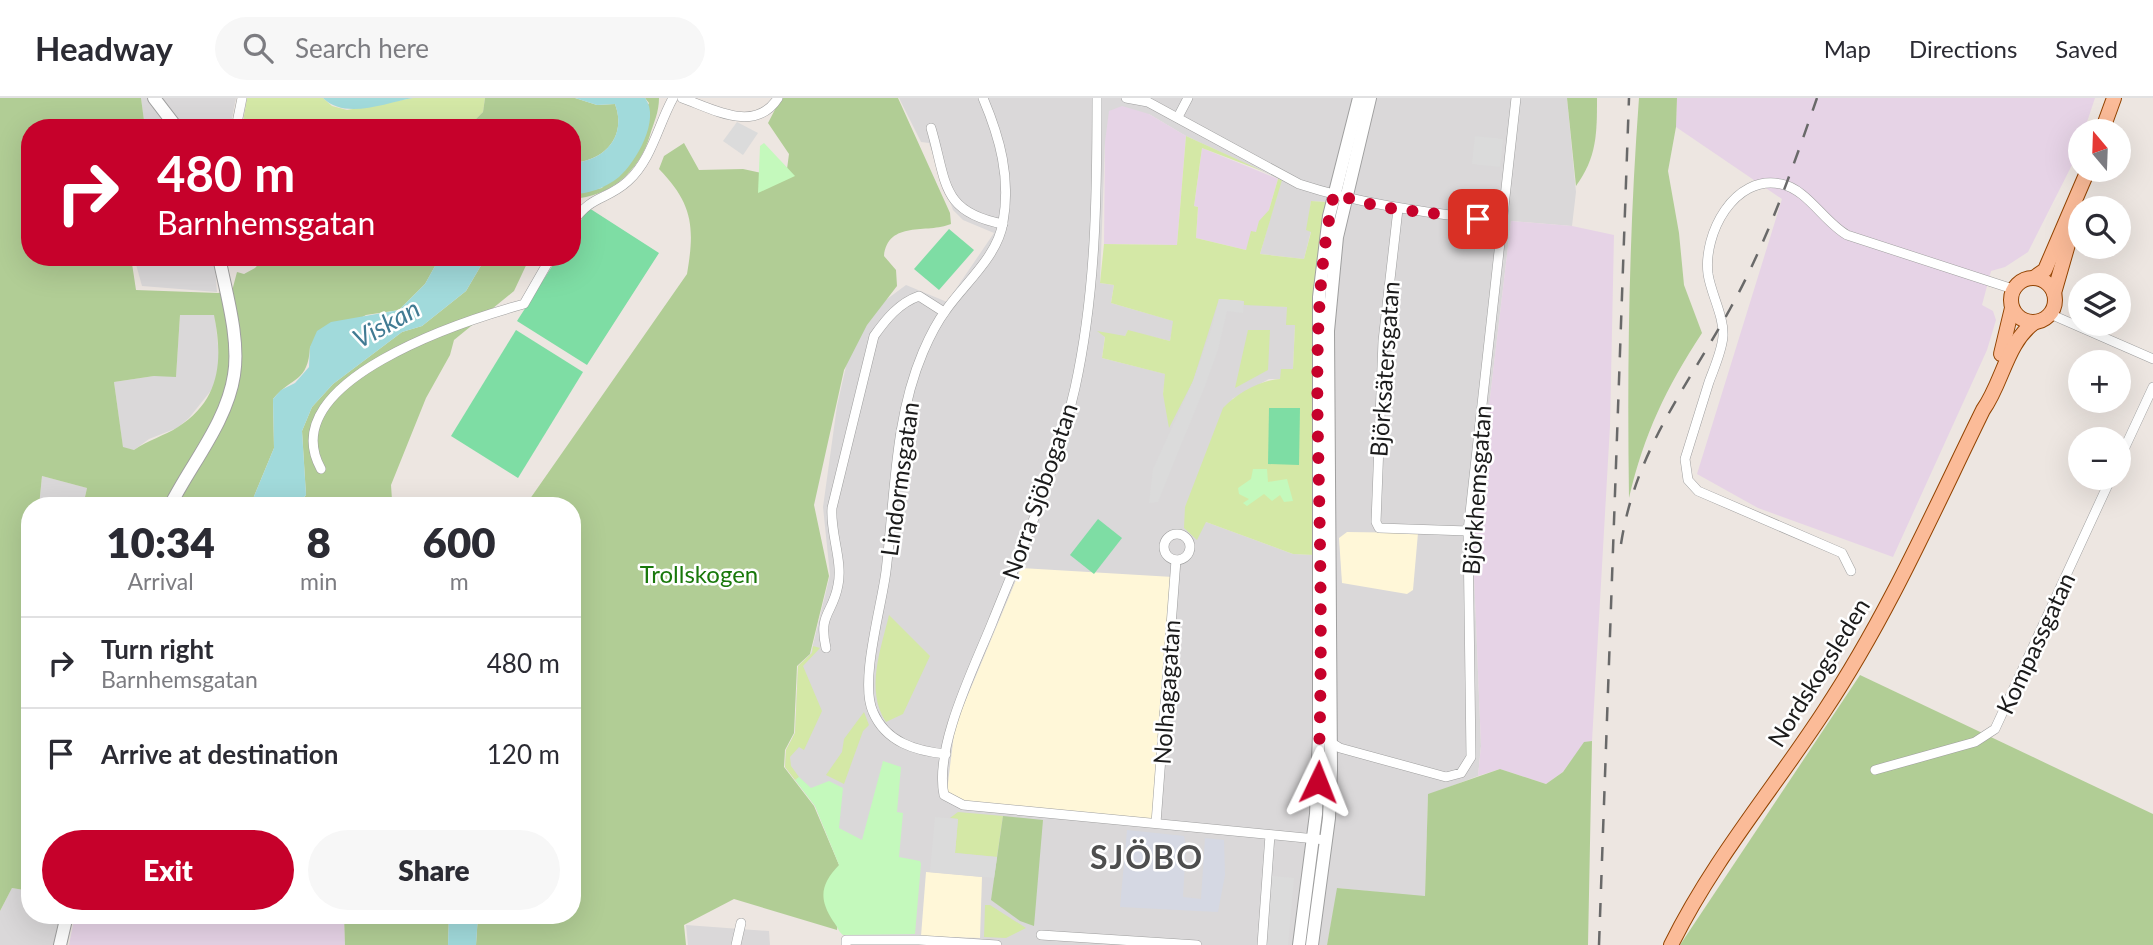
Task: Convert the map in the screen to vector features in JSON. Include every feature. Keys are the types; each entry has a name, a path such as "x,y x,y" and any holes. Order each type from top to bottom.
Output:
{"main road":[{"path":"2106,119 2114,98"},
{"path":"2068,220 2045,270 2035,277 2023,280 2013,289 2012,308 2023,320 2035,322 2050,314 2068,239"},
{"path":"2035,277 2047,282 2054,293"},
{"name":"Nordskogsleden","path":"1671,945 1727,846 1817,721 1864,647 1915,553 1983,410 2007,339 2012,308"},
{"name":"Nordskogsleden","path":"1983,410 1994,394 2018,337 2035,322"}],"street":[{"path":"154,98 170,119"},
{"path":"238,119 242,98"},
{"path":"581,212 590,201 609,194 629,180 645,159 673,98"},
{"path":"682,98 749,118 764,113 778,98"},
{"name":"Lindormsgatan","path":"946,754 906,746 884,732 871,709 867,686 905,418 923,353 944,312 994,248 1003,224 1006,192 1002,153 983,98"},
{"name":"Norra Sjöbogatan","path":"1097,98 1093,284 1074,389 1055,462 952,725 943,791 948,800 963,805 1156,823"},
{"path":"1126,98 1140,99 1178,117 1299,184 1398,209 1503,222"},
{"path":"1178,117 1188,98"},
{"path":"1340,196 1359,98"},
{"path":"1312,945 1326,840 1317,344 1322,265 1370,98"},
{"name":"Björkhemsgatan","path":"1325,738 1340,748 1446,777 1465,769 1471,753 1468,531 1516,98"},
{"path":"931,128 956,205 972,217 1003,224"},
{"path":"1852,571 1842,553 1698,491 1688,480 1685,459 1723,337 1707,263 1712,239 1726,211 1739,193 1748,187 1781,184 1799,193 1836,229 1847,235 1943,269 2013,289"},
{"name":"Björksätersgatan","path":"1398,209 1383,341 1377,486 1379,528 1468,531"},
{"path":"175,497 220,416 235,374 224,266"},
{"path":"321,469 312,446 312,436 323,410 338,392 383,359 428,336 524,304 546,266"},
{"path":"827,648 824,620 839,584 831,525 832,508 872,343 887,319 908,300 919,296 944,312"},
{"path":"2050,314 2153,359"},
{"path":"2131,434 2153,387"},
{"name":"Kompassgatan","path":"1875,770 1975,743 1995,729 2105,490"},
{"name":"Nolhagagatan","path":"1156,823 1175,560"},
{"path":"1299,945 1325,738"},
{"path":"1156,823 1326,840"},
{"path":"1262,945 1270,835"},
{"path":"736,945 741,923"},
{"path":"60,945 65,924"},
{"path":"1041,935 1083,942 1197,945"},
{"path":"846,943 997,945"}],"shaded area":[{"path":"141,98 236,98 232,119 144,119"},
{"path":"899,98 1567,98 1576,192 1572,226 1511,221 1472,524 1481,746 1478,776 1428,795 1425,897 1338,888 1327,945 844,945 849,936 843,873 815,806 785,767 786,750 795,733 798,666 811,653 830,575 823,507 837,406 851,344 879,305 906,285 947,302 994,233 963,220 953,210 929,143 921,142","holes":["1149,114 1186,136 1281,180 1260,254 1304,259 1311,231 1307,230 1311,201 1327,202 1312,342 1314,555 1293,554 1206,522 1232,399 1269,379 1280,379 1293,369 1295,325 1287,307 1219,299 1163,394 1166,374 1102,358 1105,336 1125,336 1128,331 1170,341 1174,321 1111,303 1114,285 1100,283 1105,142"]},
{"path":"1677,98 2095,98 2088,119 2068,119 2068,173 2028,252 2005,267 1991,271 1982,305 1993,311 1996,320 1987,350 1893,557 1758,508 1697,474 1782,199 1676,127"},
{"path":"1122,106 1149,114 1186,136 1177,245 1104,244 1105,142 1109,111"},
{"path":"737,122 758,133 743,155 723,141"},
{"path":"1475,136 1503,139 1500,167 1472,164"},
{"path":"1202,148 1278,179 1269,210 1246,250 1196,238 1198,207 1194,206"},
{"path":"1511,221 1572,226 1614,235 1610,426 1592,741 1584,743 1563,772 1546,784 1500,769 1478,776 1481,746 1472,524"},
{"path":"136,266 215,266 217,292 142,286"},
{"path":"1219,299 1244,301 1243,313 1227,311 1218,350 1205,386 1158,502 1149,503 1153,469 1193,381"},
{"path":"180,315 215,315 220,366 213,388 189,418 177,428 149,439 134,450 123,448 114,382 154,376 176,376"},
{"path":"42,476 87,488 85,497 40,497"},
{"path":"1347,532 1418,533 1413,590 1407,594 1342,583 1339,538"},
{"path":"1021,568 1173,577 1155,821 957,801 947,791 955,726"},
{"path":"935,817 958,819 955,853 997,857 994,878 930,872"},
{"path":"1127,830 1184,836 1186,846 1183,897 1201,899 1205,838 1224,840 1225,875 1218,912 1120,907"},
{"path":"926,872 982,877 980,938 921,936"},
{"path":"1272,876 1294,878 1288,945 1266,945"},
{"path":"12,888 21,890 21,924 59,924 53,945 0,945 0,911"},
{"path":"73,924 344,924 345,945 69,945"},
{"path":"686,925 769,931 770,945 688,945"}],"green space":[{"path":"0,98 141,98 144,119 21,119 21,266 132,266 136,290 218,293 232,291 237,272 244,274 257,266 435,266 425,284 399,310 366,315 310,347 309,359 302,373 273,399 274,448 254,497 85,497 87,488 42,476 40,497 21,497 21,890 12,888 0,911","holes":["180,315 214,315 217,331 216,377 203,404 173,430 134,450 123,447 114,382 154,376 176,377"]},
{"path":"247,98 323,98 332,106 347,110 413,98 485,98 483,112 476,119 244,119"},
{"path":"485,98 575,98 597,105 615,104 618,126 610,145 603,152 581,162 581,119 476,119 483,112"},
{"path":"645,98 659,98 656,117 639,159 622,179 611,187 581,198 581,192 602,188 649,103"},
{"name":"Trollskogen","path":"781,98 898,98 950,213 951,224 910,230 893,237 887,245 884,256 896,270 897,286 867,325 844,370 814,505 829,576 810,654 797,666 794,733 785,750 784,767 814,806 842,872 837,930 734,899 684,925 686,945 476,945 477,924 581,924 581,497 531,497 687,274 691,243 689,217 679,194 659,169 664,156 684,143 699,170 743,169 775,176 787,169 789,154 768,123"},
{"path":"1567,98 1597,98 1592,155 1576,186"},
{"path":"1639,98 1677,98 1676,127 1668,171 1679,233 1684,285 1702,333 1678,373 1649,432 1629,498 1630,298"},
{"path":"1186,136 1265,172 1202,148 1194,206 1198,207 1196,238 1246,250 1251,231 1256,232 1259,221 1269,210 1278,179 1282,180 1260,254 1304,259 1311,232 1306,230 1311,201 1327,202 1312,342 1314,555 1293,554 1206,522 1197,540 1184,528 1185,507 1223,408 1249,389 1280,379 1281,369 1293,369 1295,325 1286,325 1287,307 1244,305 1243,301 1219,299 1193,381 1169,428 1163,394 1165,374 1102,358 1105,337 1097,331 1125,336 1128,330 1170,341 1173,321 1111,303 1114,285 1100,283 1104,244 1177,245"},
{"path":"764,143 795,176 758,193 760,146"},
{"path":"589,208 659,253 587,365 517,321 552,266 581,266 581,220"},
{"path":"949,229 974,250 939,290 914,269"},
{"path":"481,266 526,266 514,291 454,340 450,355 426,398 391,485 392,497 304,497 302,431 312,407 333,384 402,332 422,326 466,291"},
{"path":"516,330 583,372 518,478 451,436"},
{"path":"1248,330 1270,330 1268,370 1235,388"},
{"path":"1269,408 1300,408 1299,465 1268,464"},
{"path":"1253,469 1267,469 1268,482 1287,479 1293,501 1284,502 1280,495 1272,501 1264,494 1247,506 1243,503 1249,499 1239,494 1238,488 1251,479"},
{"path":"1098,519 1122,538 1094,574 1070,555"},
{"path":"889,615 930,656 903,714 886,722 876,697 876,683 879,655"},
{"path":"813,646 820,648 803,666 822,711 804,750 799,747 790,757 791,766 799,777 795,780 785,767 786,750 795,733 798,666 812,653"},
{"path":"1860,675 2153,814 2153,945 1680,945"},
{"path":"864,712 869,725 863,731 844,784 826,775 842,752 844,739"},
{"path":"1592,741 1588,945 1327,945 1337,888 1425,896 1428,794 1500,769 1546,784 1563,772 1584,742"},
{"path":"883,761 901,767 897,812 903,813 899,857 920,861 921,864 915,934 843,935 828,913 824,898 825,885 839,865 815,806 795,780 799,777 811,788 829,781 843,788 839,828 862,840"},
{"path":"958,812 1003,816 997,857 955,853 958,819 950,818"},
{"path":"1003,816 1043,820 1034,926 1020,921 991,900"},
{"path":"985,905 990,905 1026,928 1006,938 984,937"},
{"path":"344,924 449,924 448,945 345,945"}],"water":[{"path":"323,98 413,98 354,109 332,105"},
{"path":"575,98 645,98 650,117 644,140 626,170 597,190 581,193 581,162 603,152 610,145 618,126 615,104 597,105"},
{"name":"Viskan","path":"435,266 481,266 466,291 422,326 402,332 333,384 312,407 302,431 304,497 254,497 274,448 273,399 281,390 295,383 309,367 310,347 317,331 331,322 399,310 425,284"},
{"path":"449,924 477,924 476,945 448,945"}],"railway":[{"path":"1599,945 1629,98"},
{"path":"1621,544 1628,511 1650,450 1756,258 1817,98"}],"district":[{"name":"SJÖBO","path":"1147,856"}],"route":[{"path":"1318,782 1321,633 1317,344 1325,238 1334,194 1381,207 1478,219"}]}
